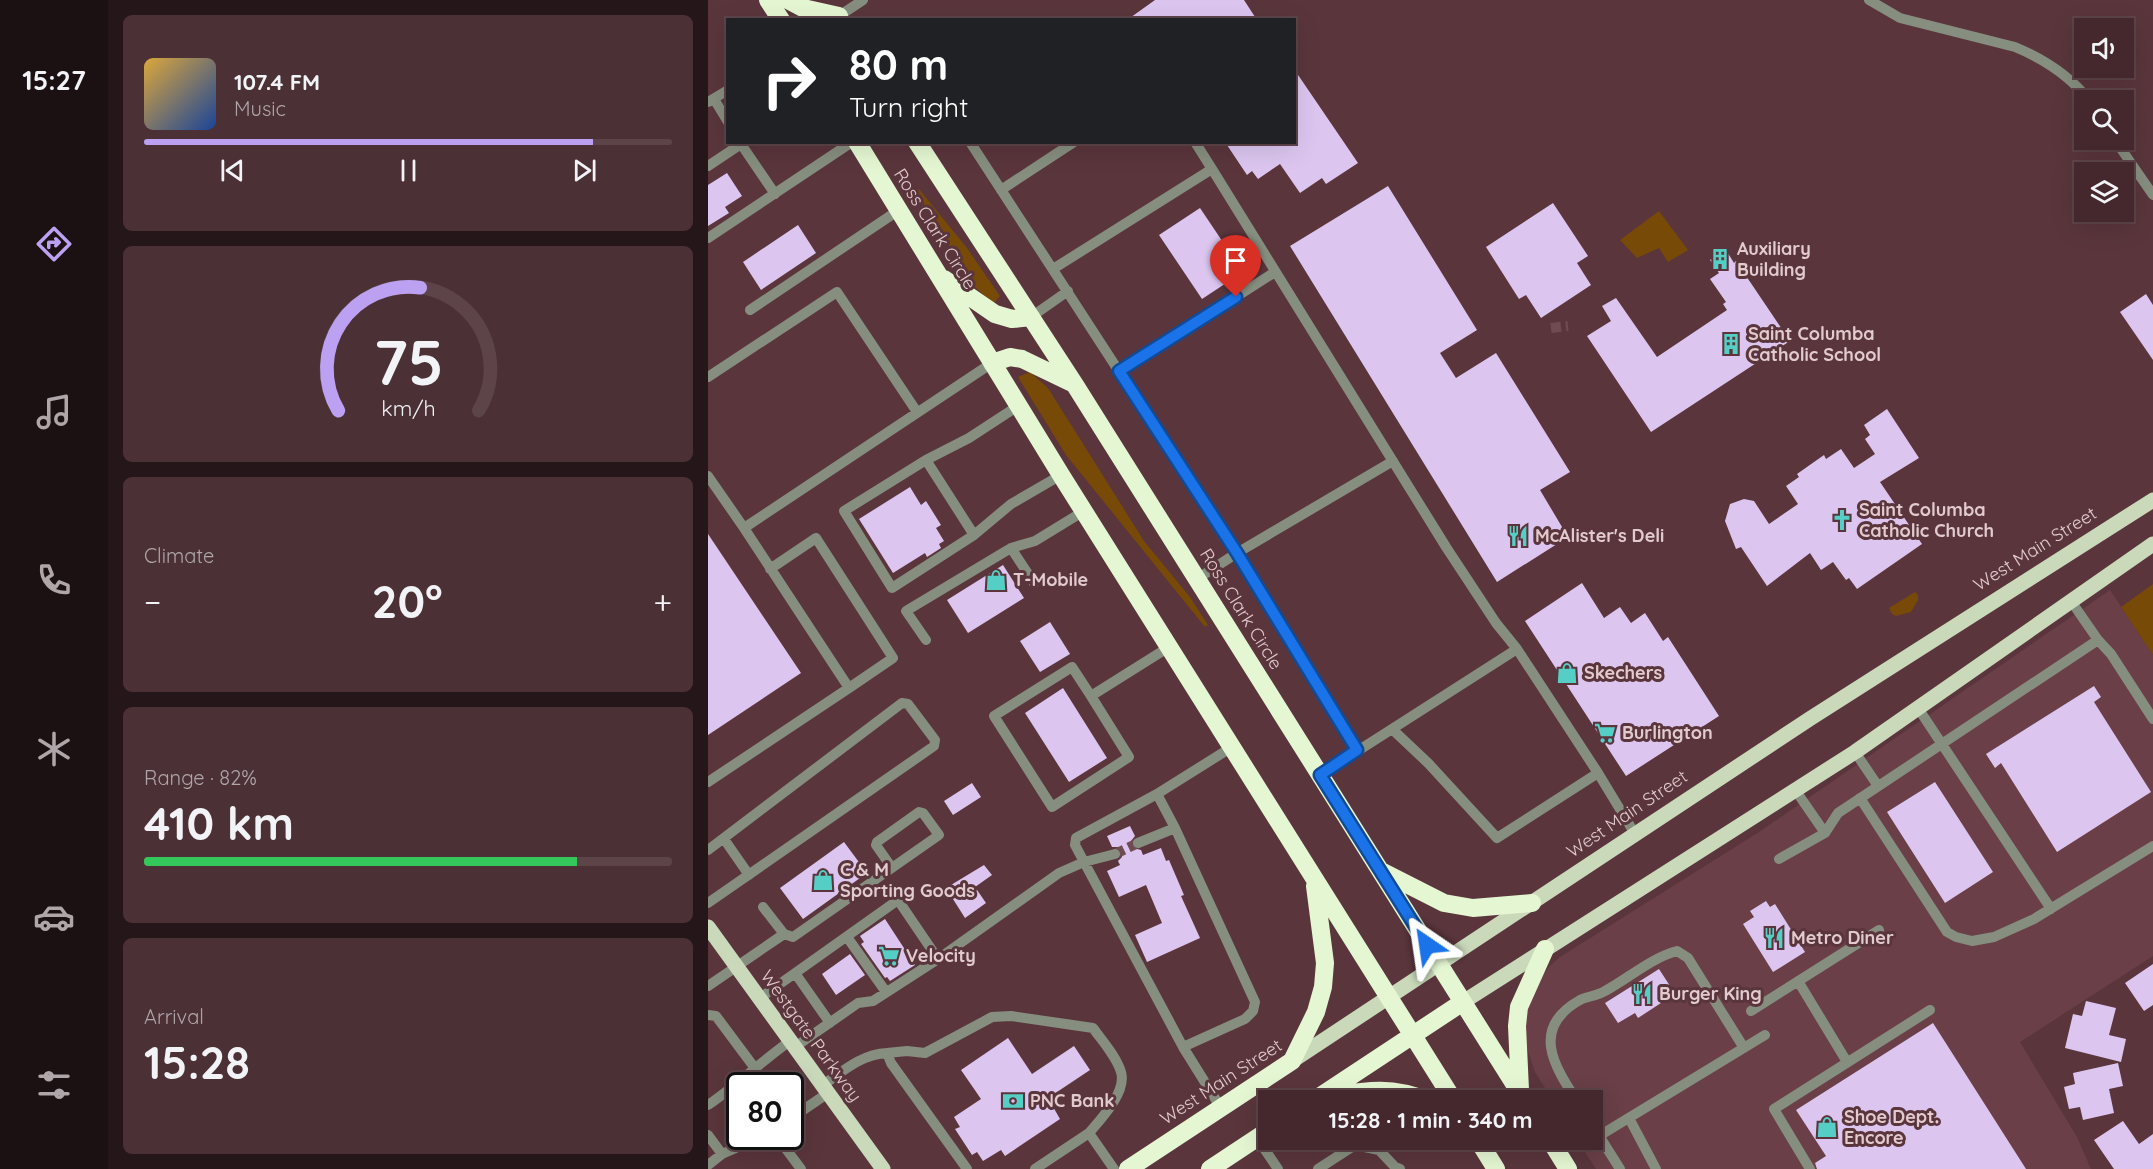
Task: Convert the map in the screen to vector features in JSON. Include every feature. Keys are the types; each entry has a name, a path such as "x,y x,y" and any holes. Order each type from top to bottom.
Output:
{"highway":[{"path":"768,0 780,18"},
{"path":"788,0 803,8 840,18"},
{"path":"829,0 840,18"},
{"name":"Ross Clark Circle","path":"858,144 1018,406 1447,1090"},
{"name":"Ross Clark Circle","path":"918,144 1075,385 1519,1090"},
{"path":"938,274 995,314 1012,319 1031,317"},
{"path":"992,363 1010,357 1023,359 1075,385"},
{"path":"1380,870 1444,903 1473,908 1532,903"},
{"path":"1292,1061 1316,1012 1323,987 1325,963 1315,881"},
{"path":"1522,1090 1517,1026 1519,1007 1545,949"},
{"path":"1331,1090 1463,1002"},
{"name":"West Main Street","path":"1128,1169 1292,1061"},
{"path":"1210,1169 1258,1137"},
{"path":"1484,1150 1496,1169"},
{"path":"1556,1150 1568,1169"}],"main road":[{"name":"West Main Street","path":"1292,1061 1811,718 2153,500"},
{"path":"1463,1002 1797,791 2153,544"},
{"name":"Westgate Parkway","path":"708,927 883,1169"}],"street":[{"path":"840,18 863,0"},
{"path":"1869,0 1900,18 2006,45 2032,54 2062,73 2079,90"},
{"path":"726,91 711,100 726,119"},
{"path":"708,166 739,144"},
{"path":"741,144 775,194"},
{"path":"708,238 849,144"},
{"path":"971,144 1237,553 1357,750"},
{"path":"1001,190 1071,144"},
{"path":"1196,144 1496,623 1517,649 1635,834"},
{"path":"2122,150 2153,195"},
{"path":"1053,269 1212,169"},
{"path":"750,310 899,210"},
{"path":"1119,371 1275,272"},
{"path":"1031,317 1068,291"},
{"path":"708,377 837,292 917,412"},
{"path":"744,528 992,363"},
{"path":"1018,406 969,438 926,460 844,511 892,588 974,535 1011,504 1061,474"},
{"path":"926,460 974,535"},
{"path":"1197,579 1393,461"},
{"path":"708,476 849,688"},
{"path":"926,640 906,611 1011,548 1035,541 1084,511"},
{"path":"708,782 893,658 816,538 770,569"},
{"path":"1011,548 1034,583"},
{"path":"2071,602 2111,654 2153,719"},
{"path":"1779,859 1825,833 1838,813 2098,640"},
{"path":"1091,696 1169,647"},
{"path":"1320,775 1517,649"},
{"path":"1072,667 1091,696 1129,757 1052,807 994,716 1072,667"},
{"path":"708,850 902,703 908,705 934,740 934,746 708,903"},
{"path":"1918,708 2051,909"},
{"path":"1392,729 1429,764 1497,838 1598,773"},
{"path":"1221,1108 1183,1047 1075,845 1076,838 1157,794 1232,747"},
{"path":"1855,752 1878,786"},
{"path":"1797,791 1825,833"},
{"path":"1157,794 1255,1002 1253,1011 1245,1019 1183,1047"},
{"path":"1860,798 1947,932 1972,941 1994,937 2034,919 2153,846"},
{"path":"763,907 784,934 793,937 892,868 939,835 923,813 919,812 877,842 876,845 892,868"},
{"path":"1138,843 1175,828"},
{"path":"724,839 749,875"},
{"path":"708,1106 754,1067 830,1023 858,1003 873,1001 938,959 1059,873 1084,862 1115,854"},
{"path":"760,998 898,900 938,959"},
{"path":"1751,1011 1878,930"},
{"path":"708,986 784,934"},
{"path":"847,937 886,992"},
{"path":"1571,1090 1552,1057 1551,1040 1555,1023 1572,1005 1582,999 1602,993 1664,954 1677,951 1688,958 1744,1048"},
{"path":"795,973 830,1023"},
{"path":"1798,981 1847,1062"},
{"path":"1810,1169 1774,1109 1930,1010"},
{"path":"708,1015 716,1016 754,1067"},
{"path":"804,1107 861,1059 873,1054 908,1051 925,1053 992,1017 1011,1016 1093,1028 1117,1061 1122,1075 1120,1089 1109,1110 1089,1133 1035,1169"},
{"path":"1603,1134 1765,1035"},
{"path":"887,1053 891,1063 967,1169"},
{"path":"1629,1118 1656,1169"},
{"path":"1089,1133 1114,1169"},
{"path":"708,1135 722,1154"},
{"path":"1603,1142 1620,1169"},
{"path":"1318,1169 1355,1145 1379,1150 1395,1167 1400,1169"},
{"path":"708,1165 731,1150"},
{"path":"787,1150 801,1169"},
{"path":"1270,1150 1278,1169"}],"shaded area":[{"path":"919,189 967,248 1000,296 993,304 974,286 916,191"},
{"path":"1659,211 1688,250 1668,262 1659,248 1637,258 1620,240"},
{"path":"1030,372 1048,388 1144,541 1190,597 1208,625 1205,627 1066,455 1018,377"},
{"path":"2153,584 2153,655 2121,607"},
{"path":"2110,590 2153,655 2153,956 2020,1042 2077,1137 2091,1169 1596,1169 1584,1150 1603,1150 1603,1090 1546,1090 1535,1072 1526,1045 1526,1011 1543,974 1560,957 1759,832"},
{"path":"1915,592 1918,600 1911,612 1896,616 1892,614 1889,608"}],"building":[{"path":"1155,0 1244,0 1256,18 1130,18"},
{"path":"1296,72 1358,163 1326,184 1322,178 1300,193 1280,164 1258,179 1252,171 1247,175 1226,144 1296,144"},
{"path":"727,173 742,196 725,207 729,213 708,226 708,185"},
{"path":"1388,186 1477,330 1440,353 1456,378 1496,353 1570,472 1540,490 1568,537 1497,582 1290,246"},
{"path":"1553,203 1588,256 1577,263 1591,285 1541,318 1526,295 1519,299 1486,247"},
{"path":"1200,208 1243,272 1202,299 1159,235"},
{"path":"798,225 816,253 761,290 743,262"},
{"name":"Saint Columba Catholic School","path":"1726,250 1734,263 1736,261 1790,341 1651,432 1587,336 1611,321 1602,306 1616,298 1657,357 1727,310 1723,304 1726,302 1710,279 1719,273 1710,260"},
{"path":"2146,294 2153,305 2153,360 2120,312"},
{"name":"Saint Columba Catholic Church","path":"1887,409 1919,458 1880,482 1922,544 1857,589 1849,578 1846,580 1833,562 1821,570 1810,553 1767,586 1741,547 1736,549 1725,521 1730,504 1744,499 1754,501 1769,524 1798,504 1786,486 1799,477 1797,474 1824,455 1826,459 1841,449 1854,468 1875,454 1865,439 1870,435 1864,425"},
{"path":"910,487 921,505 926,501 941,525 936,528 944,541 939,544 941,548 927,557 925,553 893,573 859,519"},
{"path":"708,534 801,673 708,735"},
{"path":"1003,565 1024,598 968,633 947,600"},
{"path":"1582,583 1604,618 1620,607 1631,623 1645,613 1663,641 1668,637 1719,716 1626,776 1525,621"},
{"path":"1050,622 1070,654 1040,672 1020,641"},
{"path":"2094,686 2101,697 2094,702 2151,792 2057,852 2001,763 1995,768 1986,754"},
{"path":"1063,688 1107,758 1069,782 1025,713"},
{"path":"1935,782 1993,872 1945,903 1887,812"},
{"path":"972,783 981,797 953,815 944,801"},
{"path":"1130,826 1135,836 1131,841 1133,848 1141,850 1143,855 1161,848 1166,861 1169,860 1184,895 1181,896 1200,938 1147,962 1135,935 1162,923 1146,885 1119,897 1107,871 1120,865 1118,861 1122,853 1118,847 1112,847 1107,836"},
{"name":"C & M Sporting Goods","path":"844,842 867,873 803,919 780,888"},
{"path":"984,865 992,875 975,887 986,903 965,918 946,888"},
{"name":"Metro Diner","path":"1766,901 1770,907 1775,904 1805,952 1773,972 1743,924 1754,917 1750,911"},
{"name":"Velocity","path":"885,919 915,965 890,981 887,977 885,978 861,944 864,942 860,936"},
{"path":"850,954 865,975 836,995 822,974"},
{"path":"2153,964 2153,1005 2144,1011 2125,983"},
{"name":"Burger King","path":"1659,969 1672,989 1658,998 1661,1003 1638,1018 1635,1013 1618,1023 1605,1003"},
{"path":"2086,1001 2116,1008 2109,1035 2126,1039 2121,1062 2065,1048 2073,1014 2082,1016"},
{"path":"1933,1023 2026,1169 1817,1169 1815,1163 1826,1156 1796,1110"},
{"name":"PNC Bank","path":"1008,1038 1032,1074 1074,1046 1090,1070 1048,1098 1060,1119 1005,1156 1001,1150 983,1161 977,1152 972,1155 955,1129 960,1127 954,1117 981,1099 961,1070"},
{"path":"2118,1063 2123,1086 2109,1089 2114,1113 2083,1120 2080,1107 2069,1109 2064,1087 2075,1084 2073,1073"},
{"path":"2123,1121 2139,1144 2153,1134 2153,1169 2114,1169 2094,1140"}],"tunnel":[{"path":"1551,328 1568,326"},
{"path":"1115,854 1138,843"}],"place":[{"name":"Auxiliary Building","path":"1720,259"},
{"name":"Saint Columba Catholic School","path":"1731,344"},
{"name":"Saint Columba Catholic Church","path":"1842,520"},
{"name":"McAlister's Deli","path":"1518,536"},
{"name":"T-Mobile","path":"996,580"},
{"name":"Skechers","path":"1567,673"},
{"name":"Burlington","path":"1605,733"},
{"name":"C & M Sporting Goods","path":"823,880"},
{"name":"Metro Diner","path":"1774,938"},
{"name":"Velocity","path":"889,956"},
{"name":"Burger King","path":"1642,994"},
{"name":"PNC Bank","path":"1013,1101"},
{"name":"Shoe Dept. Encore","path":"1827,1127"}],"route":[{"path":"1236,297 1119,371 1237,553 1357,750 1320,775 1427,945"}]}
